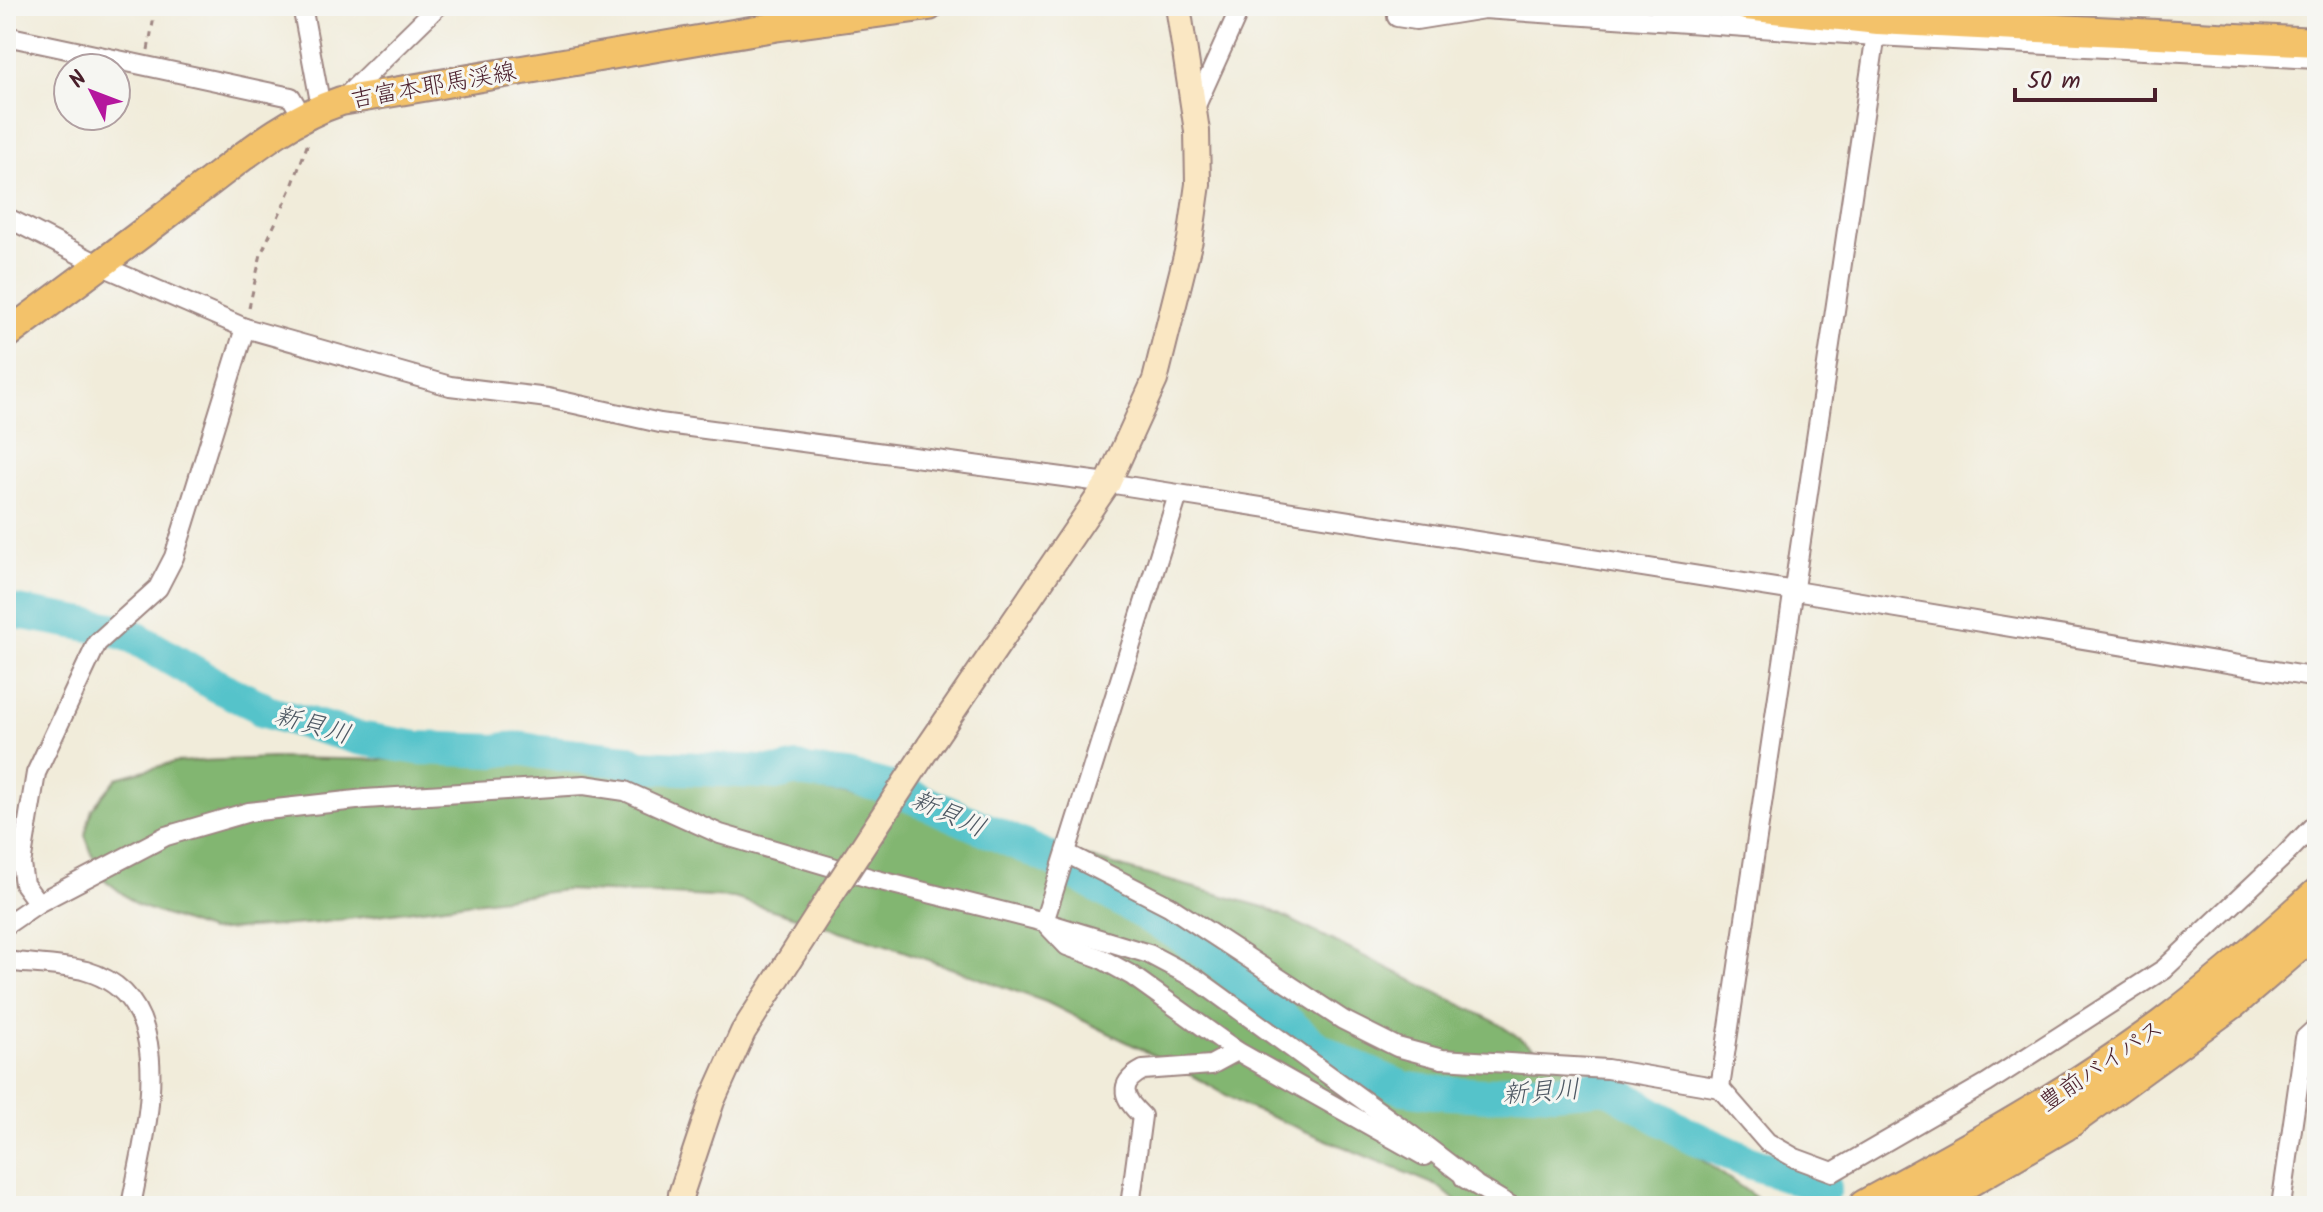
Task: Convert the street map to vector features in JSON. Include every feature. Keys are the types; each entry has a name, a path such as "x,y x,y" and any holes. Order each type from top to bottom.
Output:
{"highway":[{"name":"豊前バイパス","path":"1865,1206 2050,1101 2162,1026 2317,895"},
{"name":"豊前バイパス","path":"1925,1206 2064,1125 2234,1001 2317,929"}],"main road":[{"name":"吉富本耶馬渓線","path":"6,335 253,149 322,108 774,27 929,6"},
{"path":"1746,6 1869,20 2317,42"}],"street":[{"path":"302,6 322,108"},
{"path":"322,108 438,6"},
{"path":"680,1206 681,1194 712,1101 743,1032 929,746 1108,483 1155,380 1190,240 1198,184 1197,131 1178,6"},
{"path":"1194,110 1241,6"},
{"path":"1397,6 1397,17 1416,20 1484,8 1869,20 2317,59"},
{"path":"1720,1088 1795,591 1869,20"},
{"path":"6,36 291,97 322,108"},
{"path":"6,217 100,265 245,328 450,386 548,398 660,423 1108,483 1795,591 2317,678"},
{"path":"38,903 24,884 21,864 36,773 97,643 158,588 174,557 245,328"},
{"path":"1044,922 1178,495"},
{"path":"6,925 38,903 166,836 249,812 365,799 584,785 625,791 720,834 873,879 1044,922 1149,954 1198,980 1474,1183"},
{"path":"1066,853 1169,906 1343,1020 1397,1047 1442,1059 1607,1069 1720,1088 1767,1142 1795,1158 1833,1172 1987,1083 2164,969 2317,822"},
{"path":"1044,922 1067,946 1100,958 1131,975 1237,1051 1511,1206"},
{"path":"6,961 86,971 114,985 138,1008 151,1052 150,1104 131,1206"},
{"path":"2281,1206 2305,1038 2317,1027"},
{"path":"1130,1206 1142,1116 1128,1103 1126,1084 1133,1075 1143,1070 1211,1065 1237,1051"}],"path":[{"path":"145,66 156,6"},
{"path":"245,328 261,254 291,189 322,108"}],"green space":[{"path":"272,758 672,764 920,807 1267,908 1494,1021 1768,1206 1462,1206 1438,1186 1247,1107 1179,1068 1046,1002 889,946 734,898 564,890 318,923 210,931 137,905 100,876 85,835 92,809 117,778 175,762"}],"waterway":[{"name":"新貝川","path":"6,610 113,629 134,637 264,711 358,738 418,748 523,749 628,761 641,766 780,773 797,769 895,789 1052,859 1185,938 1222,965 1313,1045 1344,1063 1403,1088 1432,1092 1487,1095 1513,1089 1554,1091 1606,1086 1687,1134 1744,1160 1825,1188"}]}
